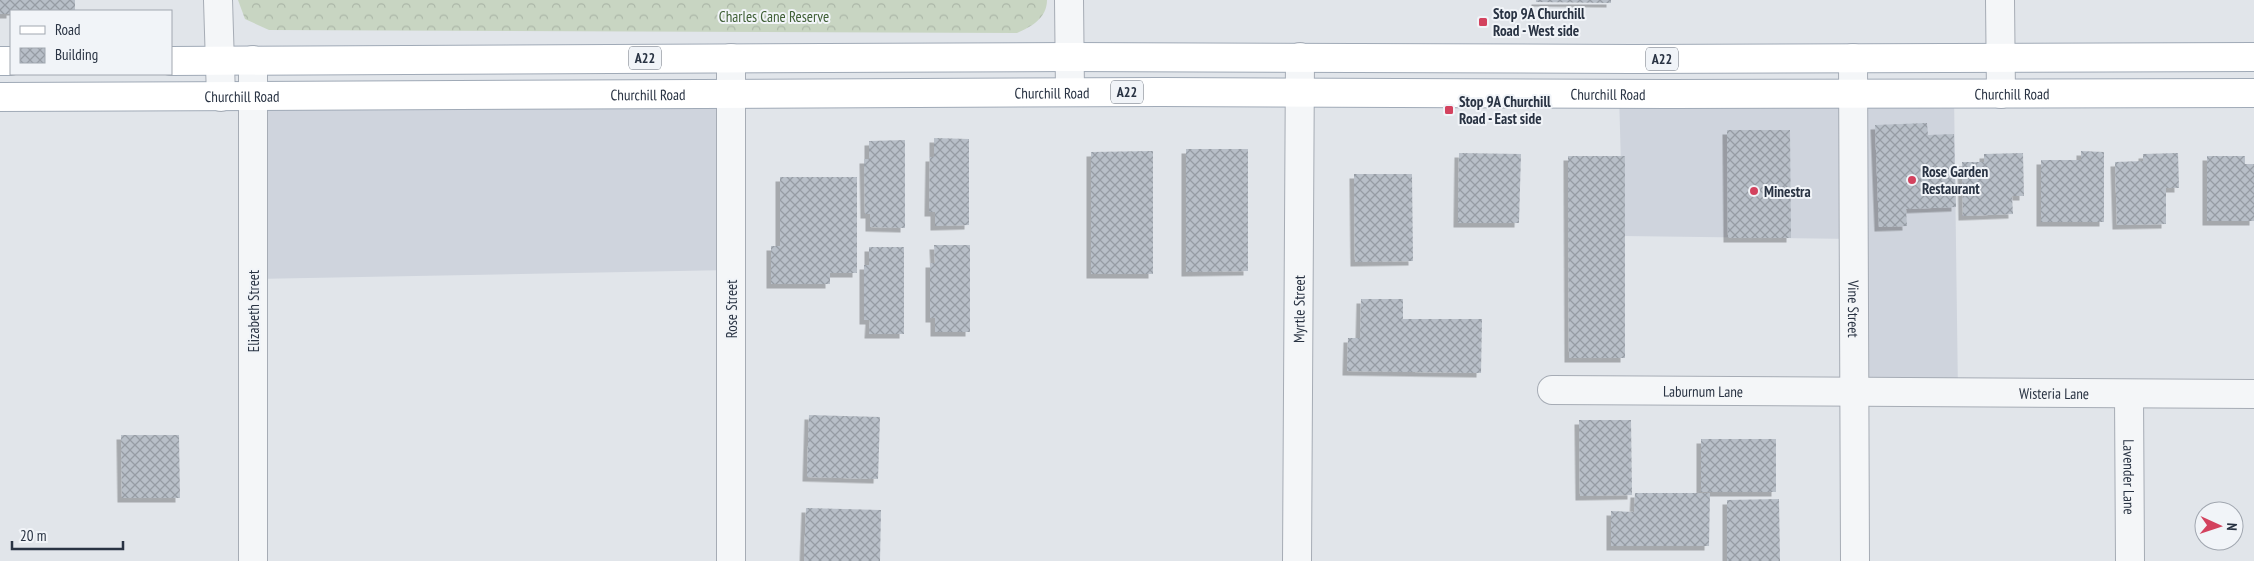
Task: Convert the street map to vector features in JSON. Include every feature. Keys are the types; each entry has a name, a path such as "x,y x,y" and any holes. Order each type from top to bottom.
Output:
{"main road":[{"name":"A22","path":"172,61 1070,57 2254,57"},
{"name":"Churchill Road","path":"0,97 221,98 1070,92 2254,93"}],"street":[{"path":"218,0 221,98"},
{"path":"1070,0 1070,92"},
{"path":"2000,0 2000,94"},
{"name":"Myrtle Street","path":"1297,561 1300,57"},
{"name":"Rose Street","path":"731,58 731,561"},
{"name":"Vine Street","path":"1853,58 1855,561"},
{"name":"Elizabeth Street","path":"253,60 253,561"},
{"name":"Laburnum Lane","path":"1552,390 1854,393"},
{"name":"Wisteria Lane","path":"1854,393 2254,394"},
{"name":"Lavender Lane","path":"2129,394 2130,561"}],"shaded area":[{"path":"731,93 731,270 253,279 252,109"},
{"path":"1619,94 1954,94 1958,394 1854,393 1854,239 1623,236"}],"green space":[{"name":"Charles Cane Reserve","path":"238,0 1047,0 1041,17 1033,25 1017,33 269,30 245,19"}],"building":[{"path":"0,0 75,0 75,10 10,10 10,14 0,14"},
{"path":"1536,0 1611,0 1611,3 1536,2"},
{"path":"1927,123 1928,135 1954,134 1956,207 1906,209 1907,226 1879,227 1875,125"},
{"path":"1727,130 1790,130 1791,238 1728,238"},
{"path":"934,138 969,139 969,225 935,226 935,212 929,212 930,157 934,157"},
{"path":"905,140 905,228 870,227 870,214 865,214 864,159 869,159 869,141"},
{"path":"1186,149 1248,149 1248,271 1186,272"},
{"path":"1153,151 1153,274 1091,274 1091,152"},
{"path":"2081,151 2104,152 2104,222 2041,222 2041,160 2081,160"},
{"path":"1459,153 1521,154 1519,223 1458,223"},
{"path":"2023,153 2024,196 2012,196 2013,214 1963,216 1962,162 1984,162 1984,154"},
{"path":"2178,153 2179,188 2166,188 2166,224 2117,225 2115,162 2143,161 2143,154"},
{"path":"1568,156 1625,156 1625,358 1569,358"},
{"path":"2207,156 2245,156 2245,164 2254,164 2254,221 2207,221"},
{"path":"1354,174 1412,174 1413,261 1355,262"},
{"path":"780,177 857,177 857,273 830,273 830,284 771,284 771,246 780,246"},
{"path":"934,245 970,245 970,332 935,332 935,318 930,318 930,263 935,263"},
{"path":"869,247 904,247 904,334 869,334 870,320 864,320 864,265 869,265"},
{"path":"1361,299 1403,299 1403,319 1482,319 1481,373 1347,371 1348,338 1360,338"},
{"path":"809,415 880,417 878,479 807,477"},
{"path":"1579,420 1631,420 1632,495 1580,496"},
{"path":"121,435 179,435 180,498 122,498"},
{"path":"1701,439 1776,439 1776,492 1701,492"},
{"path":"1635,493 1710,493 1709,546 1611,546 1611,511 1634,512"},
{"path":"1779,499 1780,561 1727,561 1727,500"},
{"path":"806,508 881,510 880,561 804,561"}],"place":[{"name":"Stop 9A Churchill Road - West side","path":"1483,22"},
{"name":"Stop 9A Churchill Road - East side","path":"1449,110"},
{"name":"Rose Garden Restaurant","path":"1912,180"},
{"name":"Minestra","path":"1754,191"}]}
